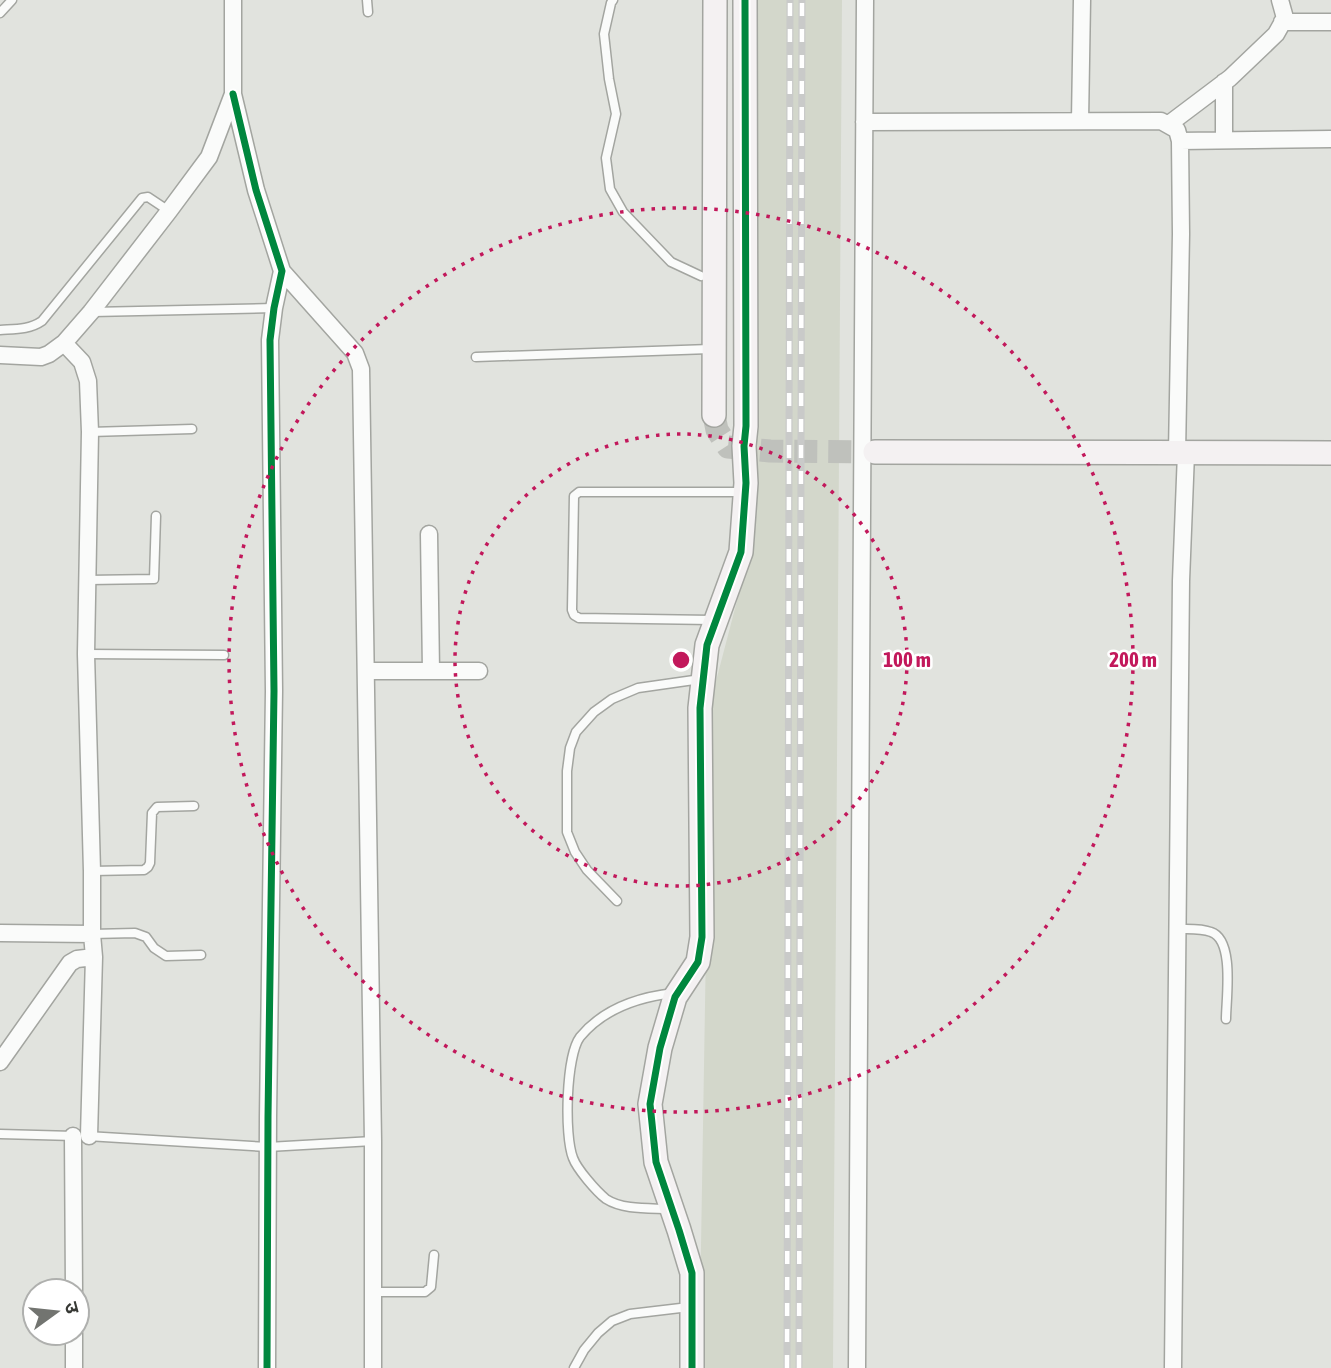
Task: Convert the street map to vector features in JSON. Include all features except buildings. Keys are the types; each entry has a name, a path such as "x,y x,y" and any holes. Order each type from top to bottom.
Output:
{"street":[{"path":"233,0 233,94 256,190 282,271 355,353 361,369 373,1141 373,1368"},
{"path":"714,415 715,0"},
{"path":"692,1368 692,1273 656,1162 650,1104 660,1048 675,998 698,962 702,937 701,708 707,645 741,552 745,492 745,0"},
{"path":"857,1368 864,0"},
{"path":"1080,121 1082,0"},
{"path":"1169,124 1223,82 1276,34 1285,18 1280,0"},
{"path":"1282,22 1331,22"},
{"path":"1223,82 1224,140"},
{"path":"0,355 41,356 49,354 64,343 170,211 209,157 233,94"},
{"path":"864,122 1161,121 1177,130 1180,141 1182,453 1173,1368"},
{"path":"1180,141 1331,139"},
{"path":"268,1368 274,691 270,340 282,271"},
{"path":"64,343 82,362 86,372 90,432 86,654 94,957 81,1136 75,1277"},
{"path":"875,452 1331,453"},
{"path":"429,534 431,671"},
{"path":"366,671 479,671"},
{"path":"0,933 92,934"},
{"path":"0,1062 70,963 94,957"},
{"path":"74,1347 74,1368"}],"lane":[{"path":"0,13 12,0"},
{"path":"368,0 368,12"},
{"path":"613,0 604,34 616,114 606,158 610,189 623,212 671,262 701,276"},
{"path":"0,330 27,328 41,321 142,198 148,197 170,211"},
{"path":"91,312 274,308"},
{"path":"475,357 714,349"},
{"path":"90,432 192,429"},
{"path":"716,620 579,618 574,615 575,496 579,492 745,492"},
{"path":"87,580 154,579 156,516"},
{"path":"86,654 224,655"},
{"path":"617,901 587,870 575,852 567,832 567,771 570,748 576,732 594,712 612,699 638,688 704,678"},
{"path":"92,871 145,870 150,863 154,809 194,806"},
{"path":"1178,929 1211,932 1218,936 1223,944 1227,956 1226,1019"},
{"path":"92,934 142,934 154,948 166,956 201,955"},
{"path":"672,1209 636,1208 606,1199 573,1160 567,1132 571,1059 578,1040 595,1021 617,1007 635,1000 678,992"},
{"path":"0,1134 268,1147 373,1141"},
{"path":"373,1292 429,1290 434,1255"},
{"path":"574,1368 584,1350 612,1321 629,1314 692,1307"}],"shaded area":[{"path":"750,0 842,0 833,1368 699,1368 710,704 749,555"}],"tunnel":[{"path":"714,415 717,430 728,447 770,451 875,452"}],"railway":[{"path":"787,1368 790,0"},
{"path":"799,1368 802,0"}],"cycle path":[{"path":"692,1368 692,1273 656,1162 650,1104 660,1048 675,997 698,962 702,937 700,708 707,645 741,552 746,483 745,0"},
{"path":"233,94 256,190 282,271 270,340 274,691 267,1368"}]}
